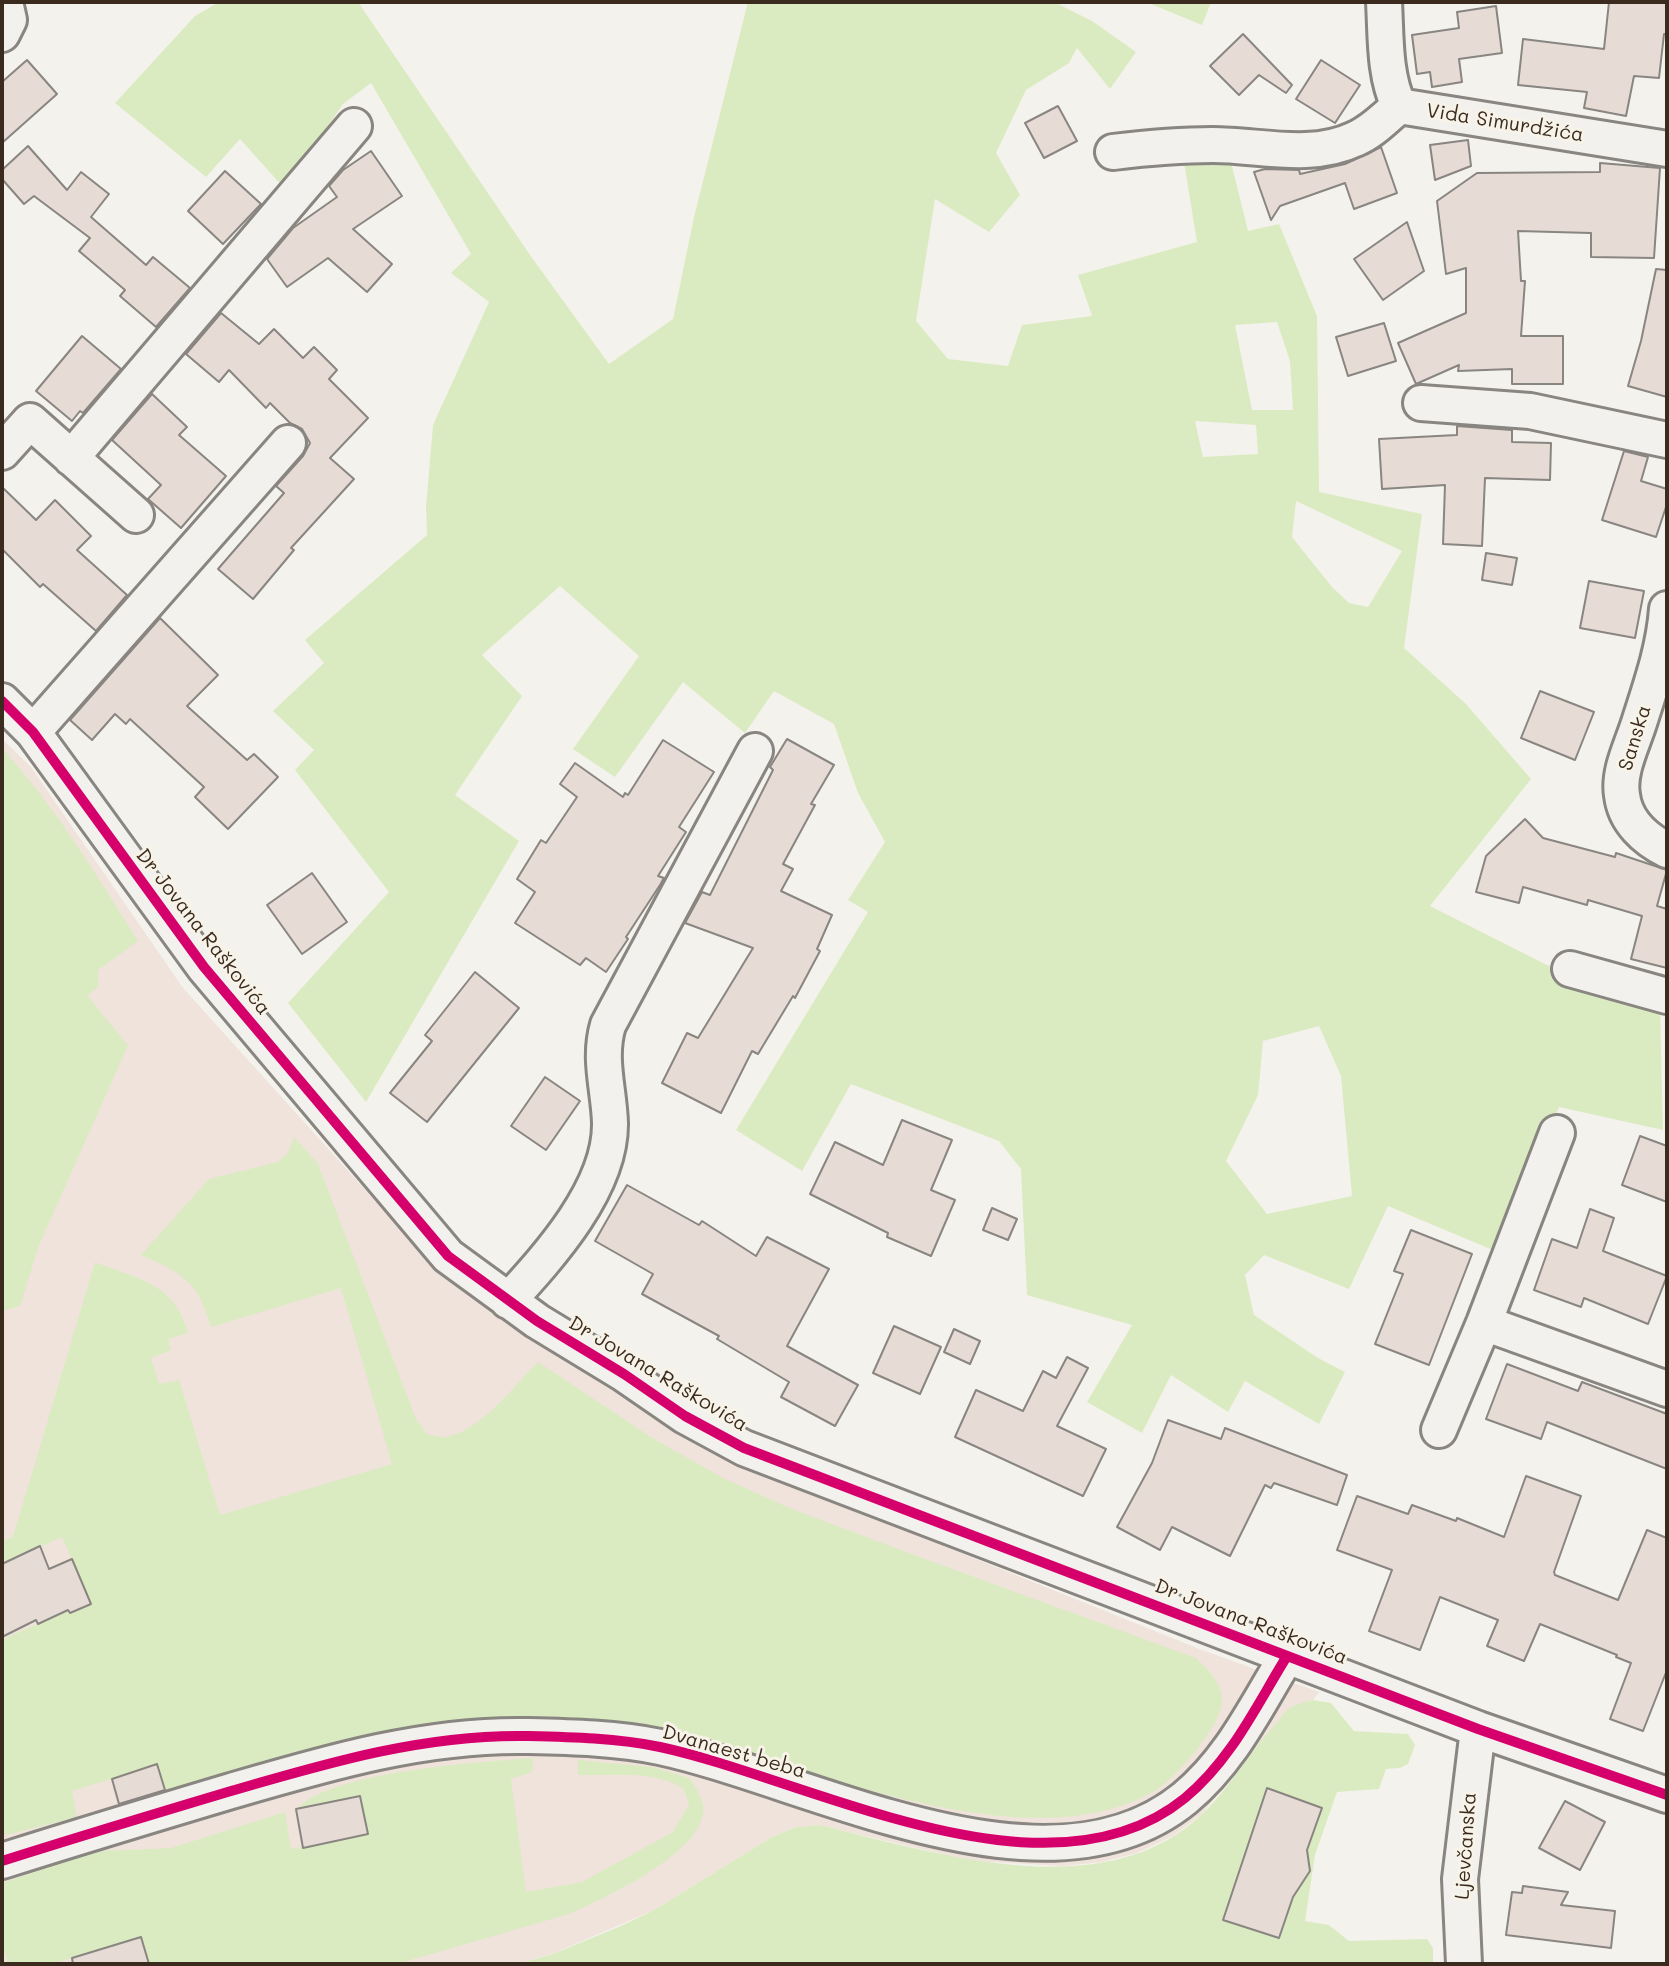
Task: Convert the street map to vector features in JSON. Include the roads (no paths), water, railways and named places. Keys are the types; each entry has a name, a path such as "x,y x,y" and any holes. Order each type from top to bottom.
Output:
{"street":[{"path":"2,34 9,20 5,2"},
{"name":"Vida Simurdžića","path":"1384,2 1389,77 1399,106 1667,149"},
{"path":"1113,152 1167,146 1215,145 1295,150 1332,147 1372,130 1399,106"},
{"path":"71,458 354,126"},
{"path":"1421,403 1530,411 1667,440"},
{"path":"2,452 30,421 136,515"},
{"path":"33,732 288,443"},
{"name":"Sanska","path":"1667,609 1663,647 1625,766 1621,791 1623,805 1635,826 1667,850"},
{"name":"Dr Jovana Raškovića","path":"2,701 33,732 147,891 260,1035 448,1256 508,1301 685,1416 744,1448 1478,1729 1666,1791"},
{"path":"508,1301 572,1223 599,1176 608,1152 610,1122 602,1044 608,1025 755,751"},
{"path":"1570,969 1667,996"},
{"path":"1439,1430 1557,1133"},
{"path":"1484,1323 1667,1389"},
{"name":"Dvanaest beba","path":"2,1861 303,1770 366,1754 468,1737 527,1736 658,1747 912,1824 989,1838 1063,1842 1106,1836 1142,1825 1186,1797 1240,1737 1287,1656"},
{"name":"Ljevčanska","path":"1464,1964 1460,1879 1478,1729"}]}
